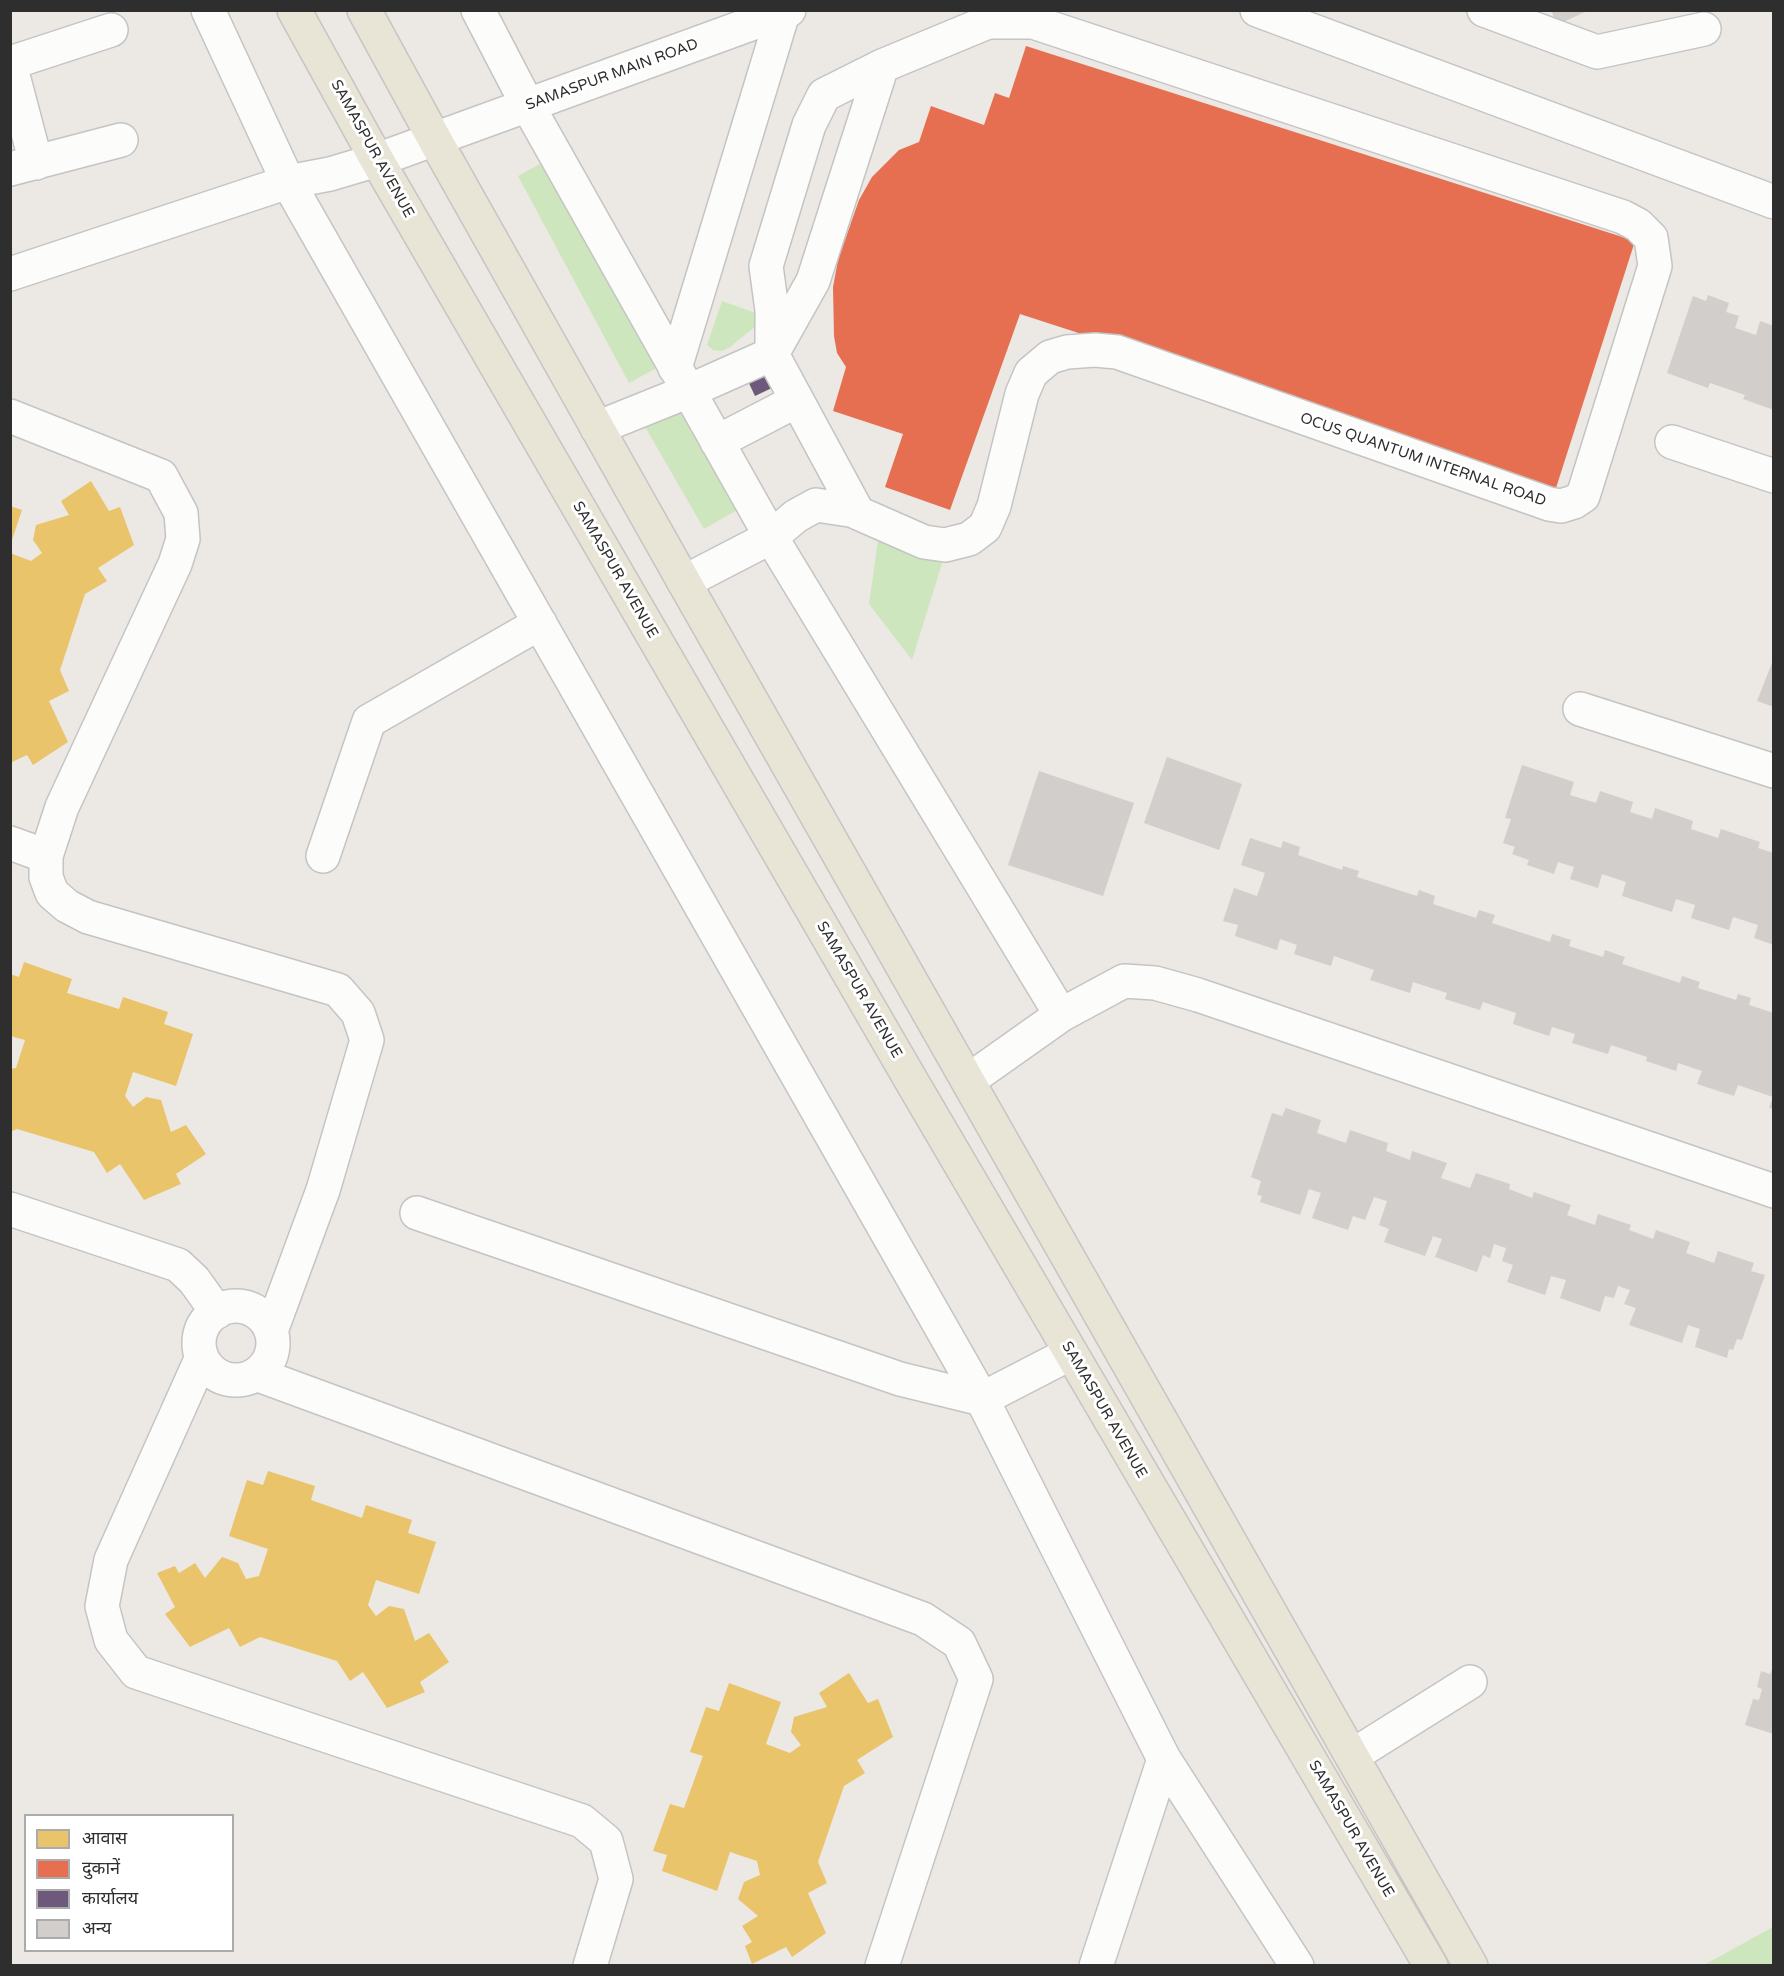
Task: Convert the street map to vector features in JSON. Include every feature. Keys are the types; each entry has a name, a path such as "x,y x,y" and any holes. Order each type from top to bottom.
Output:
{"main road":[{"name":"SAMASPUR AVENUE","path":"294,10 377,160 1071,1353 1431,1965"},
{"path":"364,10 597,429 1471,1965"}],"street":[{"path":"208,10 288,182 982,1399 1164,1759 1297,1965"},
{"path":"478,10 528,106 771,537 1061,1015"},
{"path":"1257,10 1773,202"},
{"path":"1484,10 1597,52 1704,29"},
{"path":"682,380 786,12"},
{"name":"SAMASPUR MAIN ROAD","path":"10,274 288,182 330,174 377,160 786,12"},
{"name":"OCUS QUANTUM INTERNAL ROAD","path":"684,582 771,537 796,516 816,505 858,513 924,542 945,545 969,539 985,527 994,506 1022,394 1031,373 1050,357 1067,352 1095,350 1117,352 1549,504 1561,506 1574,502 1583,496 1655,266 1651,238 1638,225 1623,218 1033,22 987,22 882,66 824,95 809,125 766,266 772,310 772,354 858,513"},
{"path":"111,30 10,64 23,166 121,140"},
{"path":"597,429 682,380 772,354 813,281 882,66"},
{"path":"717,442 796,401"},
{"path":"10,416 161,476 181,513 182,522 183,539 175,564 62,807 46,856 46,877 52,893 67,906 88,916 338,990 358,1013 367,1040 323,1190 271,1331"},
{"path":"1672,442 1773,476"},
{"path":"323,856 369,721 540,623"},
{"path":"1580,709 1773,771"},
{"path":"10,843 46,856"},
{"path":"969,1080 1061,1015 1124,981 1155,983 1198,995 1773,1191"},
{"path":"10,1209 178,1264 195,1280 217,1312"},
{"path":"417,1214 900,1379 982,1399 1071,1353"},
{"path":"202,1357 215,1374 236,1381 246,1379 266,1366 271,1356 273,1343 271,1331 266,1321 249,1308 227,1307 209,1318 200,1337 202,1357 111,1560 102,1606 111,1640 136,1672 582,1821 606,1841 616,1879 590,1965"},
{"path":"256,1374 922,1619 959,1643 976,1679 882,1965"},
{"path":"1352,1756 1470,1682"},
{"path":"1096,1965 1164,1759"}],"green space":[{"path":"551,158 662,365 629,383 518,176"},
{"path":"722,301 761,315 756,326 722,351 713,350 707,345"},
{"path":"686,401 746,505 704,529 644,425"},
{"path":"879,533 944,557 912,660 869,604"},
{"path":"1773,1927 1773,1965 1704,1965"}],"building: आवास":[{"path":"91,481 109,511 120,507 134,545 98,568 107,581 85,594 60,670 69,691 49,701 68,742 33,765 27,755 10,763 10,553 31,561 42,553 33,540 36,525 69,515 61,501"},
{"path":"10,506 22,510 11,543 10,542"},
{"path":"24,962 72,979 67,993 119,1009 123,997 168,1012 164,1024 193,1034 176,1086 133,1072 125,1096 133,1107 146,1097 161,1100 171,1132 186,1125 206,1154 176,1174 181,1184 144,1200 120,1164 107,1173 94,1152 17,1129 10,1132 10,1069 16,1068 25,1040 10,1036 10,974 19,977"},
{"path":"268,1471 315,1486 311,1500 362,1518 366,1505 412,1520 408,1533 436,1542 419,1594 376,1580 368,1605 376,1616 389,1606 404,1609 415,1641 429,1633 449,1662 420,1682 425,1692 387,1708 363,1672 350,1681 337,1661 260,1637 240,1647 229,1628 190,1647 165,1614 175,1607 157,1573 175,1566 179,1573 195,1563 205,1578 222,1557 238,1563 246,1579 259,1576 268,1549 229,1536 247,1480 263,1485"},
{"path":"849,1673 868,1703 878,1699 893,1737 857,1760 865,1773 844,1786 818,1862 827,1883 808,1893 826,1933 792,1957 786,1947 752,1964 745,1946 752,1942 742,1926 758,1916 738,1899 744,1882 760,1875 757,1861 730,1852 717,1891 662,1871 667,1855 653,1851 670,1804 684,1808 703,1756 690,1752 706,1707 719,1711 729,1683 781,1702 766,1744 790,1753 801,1745 791,1732 794,1717 827,1707 819,1693"}],"building: दुकानें":[{"path":"1026,46 1635,241 1556,488 1020,314 950,510 885,487 903,434 833,411 846,367 837,353 834,336 833,287 838,260 859,200 872,177 899,150 919,142 931,106 984,125 995,93 1009,98"}],"building: कार्यालय":[{"path":"765,367 774,387 755,396 746,377"}],"building: अन्य":[{"path":"1551,10 1589,10 1557,25"},
{"path":"1708,295 1729,303 1726,312 1739,316 1735,328 1756,335 1760,321 1774,326 1774,410 1743,399 1745,395 1710,383 1708,388 1667,373 1693,296 1706,301"},
{"path":"1774,658 1774,707 1757,701"},
{"path":"1167,757 1242,784 1219,850 1144,823"},
{"path":"1522,765 1574,782 1570,795 1596,803 1600,791 1633,802 1630,812 1652,819 1655,808 1693,821 1691,829 1718,838 1721,829 1760,842 1758,848 1774,853 1774,945 1754,938 1758,925 1733,917 1729,930 1691,918 1695,905 1676,899 1672,912 1622,896 1626,882 1602,874 1598,888 1570,879 1574,867 1558,862 1554,874 1527,865 1529,860 1512,854 1515,847 1503,843 1511,819 1505,818"},
{"path":"1039,771 1134,803 1103,896 1008,865"},
{"path":"1250,838 1281,848 1283,841 1300,847 1298,855 1342,870 1343,866 1359,871 1357,877 1417,896 1419,890 1435,896 1433,904 1476,918 1479,910 1495,915 1492,923 1550,942 1552,934 1571,940 1569,946 1603,957 1605,950 1625,957 1622,964 1680,983 1682,976 1700,982 1698,988 1736,1000 1738,994 1751,998 1749,1005 1774,1013 1774,1109 1769,1108 1773,1097 1738,1085 1734,1096 1697,1084 1702,1071 1678,1063 1676,1071 1646,1061 1647,1057 1611,1045 1608,1054 1572,1043 1575,1034 1552,1027 1549,1036 1513,1024 1516,1013 1483,1002 1480,1010 1445,999 1447,993 1413,982 1410,993 1370,980 1374,970 1334,956 1331,966 1294,954 1297,945 1280,939 1277,950 1235,936 1238,925 1223,921 1234,888 1257,896 1265,873 1241,865"},
{"path":"1286,1108 1321,1120 1317,1133 1346,1143 1350,1130 1388,1143 1386,1151 1410,1160 1412,1151 1447,1163 1441,1178 1470,1188 1476,1173 1510,1184 1509,1189 1532,1198 1534,1192 1571,1205 1567,1215 1595,1225 1598,1214 1631,1225 1629,1230 1653,1239 1656,1230 1690,1242 1686,1253 1714,1263 1718,1251 1754,1263 1751,1271 1765,1275 1742,1340 1737,1339 1733,1350 1729,1349 1727,1358 1695,1347 1700,1329 1688,1325 1682,1343 1629,1325 1636,1308 1624,1304 1630,1290 1618,1286 1614,1298 1605,1296 1600,1312 1560,1298 1566,1280 1551,1276 1545,1295 1507,1282 1513,1265 1502,1261 1506,1248 1494,1244 1490,1258 1483,1255 1477,1272 1435,1257 1442,1239 1433,1236 1425,1256 1384,1242 1389,1229 1379,1225 1387,1201 1374,1197 1365,1220 1353,1216 1348,1230 1312,1218 1321,1193 1309,1189 1300,1215 1260,1202 1262,1196 1257,1195 1261,1181 1251,1177 1272,1113 1282,1116"},
{"path":"1772,1670 1774,1671 1774,1734 1745,1725 1753,1699 1759,1700 1762,1689 1757,1687 1761,1671 1770,1674"}]}
